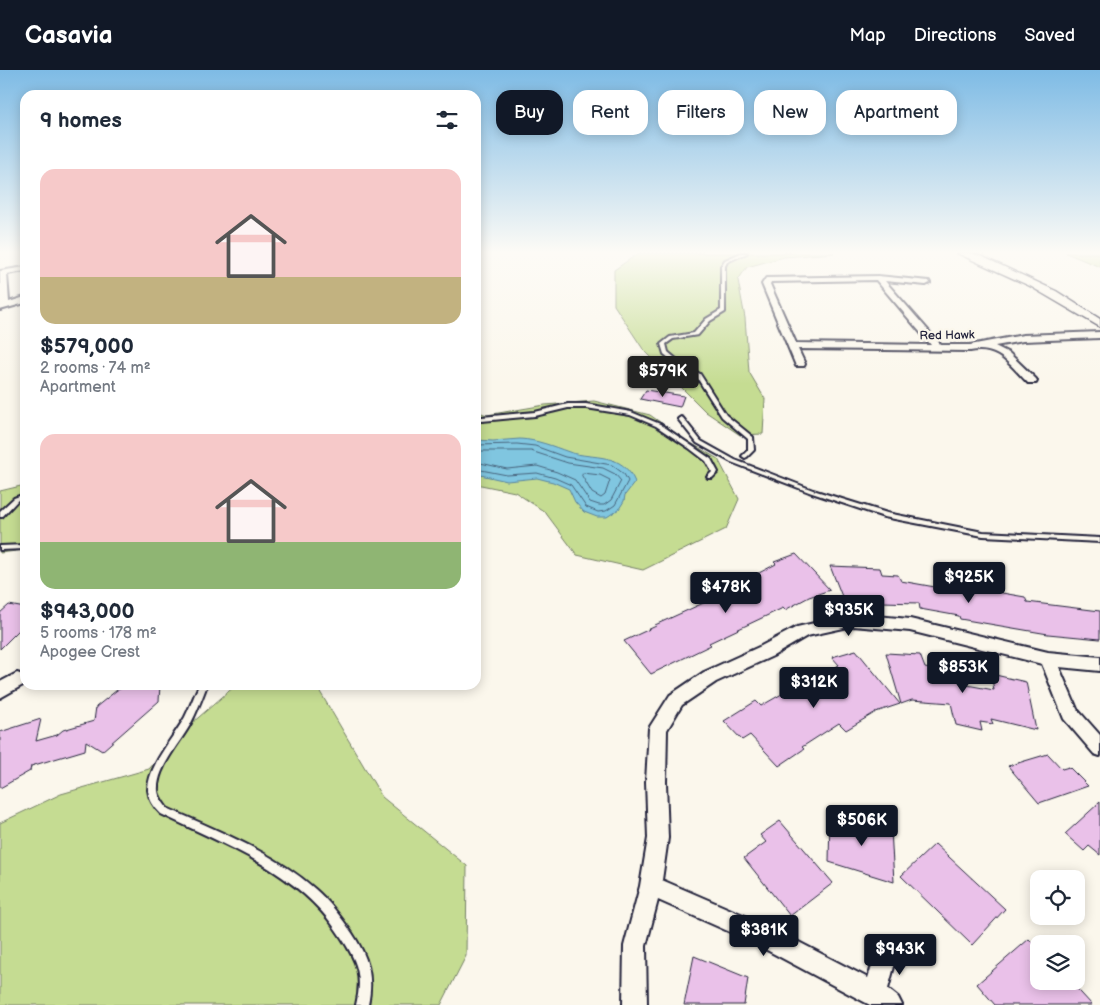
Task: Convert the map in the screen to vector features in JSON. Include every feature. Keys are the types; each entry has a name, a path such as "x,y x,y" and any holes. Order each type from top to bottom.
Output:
{"street":[{"path":"771,297 800,364"},
{"path":"894,297 939,348"},
{"path":"1056,297 1100,324"},
{"path":"3,306 20,301"},
{"name":"Red Hawk","path":"794,346 970,348 1023,338 1100,334"},
{"path":"986,346 1006,355 1032,381"},
{"path":"635,1005 635,946 651,886 658,838 656,782 658,728 676,700 710,677 767,651 803,631 853,620 910,625 1048,659 1100,664"},
{"path":"1048,659 1070,714 1100,748"},
{"path":"0,692 17,680"},
{"path":"651,886 756,932 882,999 888,948"}],"lane":[{"path":"723,297 723,311 708,320 696,334 672,338 664,344 666,353 679,364 698,375 724,416 751,438 751,450 745,456"},
{"path":"481,419 535,414 568,406 586,406 632,414 658,425 709,460 715,472 710,477"},
{"path":"681,419 699,442 733,461 811,491 886,515 983,534 1100,540"},
{"path":"0,515 16,499 20,498"},
{"path":"0,548 20,547"},
{"path":"201,690 186,723 162,761 154,782 153,797 157,805 164,811 264,861 303,885 331,912 349,939 362,967 365,978 362,1005"}],"green space":[{"path":"614,297 741,297 745,318 749,372 765,399 763,434 740,435 706,412 643,349 614,305"},
{"path":"594,401 650,415 684,439 718,459 739,499 726,529 643,570 577,555 545,512 515,492 481,485 481,413 487,415 545,405"},
{"path":"20,486 20,551 0,553 0,491"},
{"path":"230,690 319,690 382,797 467,866 466,956 441,1005 0,1005 0,823 61,794 149,769 184,730"}],"water":[{"path":"481,440 527,440 569,452 606,458 623,465 635,482 625,495 619,509 607,517 597,517 584,512 575,502 569,489 553,482 537,478 507,481 481,475"}],"building":[{"path":"646,390 684,396 680,407 640,399"},
{"path":"796,554 830,590 809,597 785,610 783,608 709,643 711,645 651,674 624,641 743,585 740,583 776,564 774,562"},
{"path":"830,566 880,568 882,574 898,575 901,581 952,590 952,587 966,589 965,584 983,587 985,590 1025,597 1027,602 1100,611 1100,639 1048,634 960,619 959,616 920,609 919,603 882,602 881,599 843,599"},
{"path":"9,605 20,607 20,629 0,649 0,613"},
{"path":"856,650 900,704 876,712 846,730 839,723 802,747 804,749 779,766 750,735 742,740 724,721 756,701 761,706 794,687 797,690 839,665 832,657"},
{"path":"886,653 920,655 925,668 965,676 967,685 994,690 991,674 1026,682 1036,730 991,719 993,724 980,722 982,731 956,725 951,703 912,700 901,704"},
{"path":"117,690 160,690 159,701 102,751 86,741 85,750 31,766 30,771 0,788 0,732 41,719 36,741 57,735 63,730 94,721 96,707"},
{"path":"1048,754 1062,769 1069,767 1088,786 1039,803 1008,766"},
{"path":"1100,802 1100,855 1089,846 1084,851 1065,834"},
{"path":"830,816 855,823 855,818 891,829 894,882 829,862"},
{"path":"780,821 833,883 790,916 744,858 766,842 760,835"},
{"path":"935,844 1005,909 972,945 901,876"},
{"path":"1029,939 1030,990 1078,990 1092,1005 995,1005 977,984"},
{"path":"694,956 748,978 744,1005 684,1005"}]}
